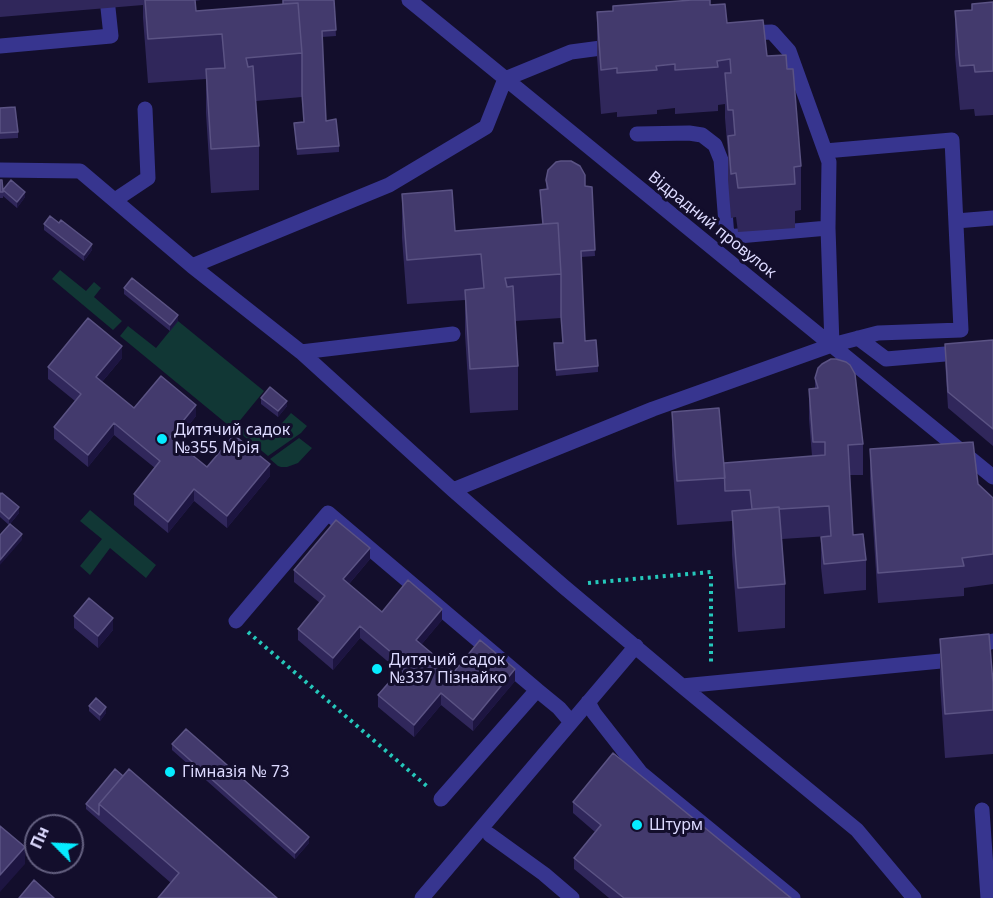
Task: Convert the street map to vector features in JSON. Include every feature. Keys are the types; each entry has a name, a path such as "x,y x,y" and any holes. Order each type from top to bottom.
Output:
{"street":[{"name":"Відрадний провулок","path":"409,0 993,477"},
{"path":"0,46 111,36 108,8"},
{"path":"726,34 772,32 789,51 829,162 828,228 832,345"},
{"path":"192,266 389,185 486,127 505,79 571,52 626,45"},
{"path":"115,200 148,178 146,109"},
{"path":"637,134 689,133 702,135 715,145 721,160 727,237 828,228"},
{"path":"453,490 653,409 832,345 878,333 961,330 952,140 825,151"},
{"path":"0,170 80,171 192,266 302,352 453,490 563,586 857,830 914,898"},
{"path":"956,221 993,218"},
{"path":"302,352 453,334"},
{"path":"858,338 886,359 993,350"},
{"path":"236,621 328,513 559,708 571,722"},
{"path":"682,686 941,661 993,641"},
{"path":"422,898 636,646"},
{"path":"441,799 537,690"},
{"path":"588,702 641,773 793,898"},
{"path":"982,810 988,898"},
{"path":"490,835 544,874 572,898"}],"path":[{"path":"563,586 711,572 711,684"},
{"path":"236,621 441,799"}],"green space":[{"path":"60,270 86,291 94,282 101,288 94,297 122,321 113,330 52,279"},
{"path":"178,321 264,391 233,429 120,336 128,326 156,348"},
{"path":"291,413 307,426 301,433 268,456 240,433 247,424 267,440"},
{"path":"299,438 312,448 298,463 281,467 270,459"},
{"path":"90,510 156,565 146,578 110,548 90,575 80,566 102,539 80,521"}],"building":[{"path":"145,0 195,0 196,11 298,3 302,53 246,58 248,67 253,66 259,146 211,149 206,69 225,68 222,34 148,39"},
{"path":"283,0 334,0 336,30 322,31 326,121 336,119 339,146 297,149 294,123 304,122 298,3 283,4"},
{"path":"710,0 710,5 725,4 727,23 763,20 767,56 786,55 787,69 793,69 801,166 794,167 795,184 738,188 736,173 731,174 728,136 735,135 733,110 728,110 725,73 731,73 730,59 717,61 718,67 675,70 675,64 656,66 657,70 617,73 617,68 601,70 597,12 613,11 613,6"},
{"path":"993,2 993,71 975,72 974,65 960,66 955,11 972,10 972,4"},
{"path":"15,107 18,132 0,133 0,108"},
{"path":"571,161 580,166 585,175 585,186 592,187 595,250 581,251 585,341 596,340 598,366 556,370 554,343 563,343 558,223 543,224 540,190 548,189 546,180 548,170 556,162"},
{"path":"0,180 2,180 3,192 0,192"},
{"path":"11,180 25,192 17,202 3,190"},
{"path":"452,190 455,231 558,223 561,274 505,278 507,287 513,286 518,366 470,369 465,290 484,288 481,254 407,260 402,194"},
{"path":"50,216 59,223 61,220 92,244 84,255 44,224"},
{"path":"132,278 178,315 170,325 124,288"},
{"path":"88,318 122,346 96,377 134,408 161,376 196,405 170,437 207,467 234,435 270,464 227,516 194,489 168,522 134,494 160,461 114,423 88,455 54,427 81,394 48,367"},
{"path":"993,340 993,429 948,392 945,344"},
{"path":"831,359 846,362 855,374 863,444 848,445 853,535 863,534 866,560 824,564 821,537 831,536 829,506 752,509 750,490 725,491 724,463 825,455 825,442 813,442 809,389 818,388 815,378 818,368"},
{"path":"270,387 287,401 278,411 261,398"},
{"path":"719,408 725,478 677,481 672,412"},
{"path":"973,442 978,484 993,498 993,554 962,558 964,566 878,573 870,449"},
{"path":"0,493 19,507 9,519 0,511"},
{"path":"779,507 785,584 738,588 732,511"},
{"path":"336,520 370,548 343,579 382,612 408,580 442,609 416,640 454,672 480,640 515,669 473,720 441,693 414,725 378,695 405,664 360,626 333,658 298,629 325,596 294,570"},
{"path":"10,524 22,534 0,560 0,535"},
{"path":"89,598 113,618 98,636 74,616"},
{"path":"989,634 993,710 945,714 940,639"},
{"path":"96,698 106,707 100,715 89,706"},
{"path":"186,729 309,837 295,853 172,744"},
{"name":"Штурм","path":"613,753 791,898 624,898 574,858 601,825 573,802"},
{"path":"115,769 123,776 99,804 99,815 86,804"},
{"path":"129,769 277,898 158,898 179,873 99,804"},
{"path":"0,826 24,848 0,875"},
{"path":"34,880 54,898 19,898"}],"place":[{"name":"Дитячий садок №355 Мрія","path":"162,439"},
{"name":"Дитячий садок №337 Пізнайко","path":"377,669"},
{"name":"Гімназія № 73","path":"170,772"},
{"name":"Штурм","path":"637,825"}]}
